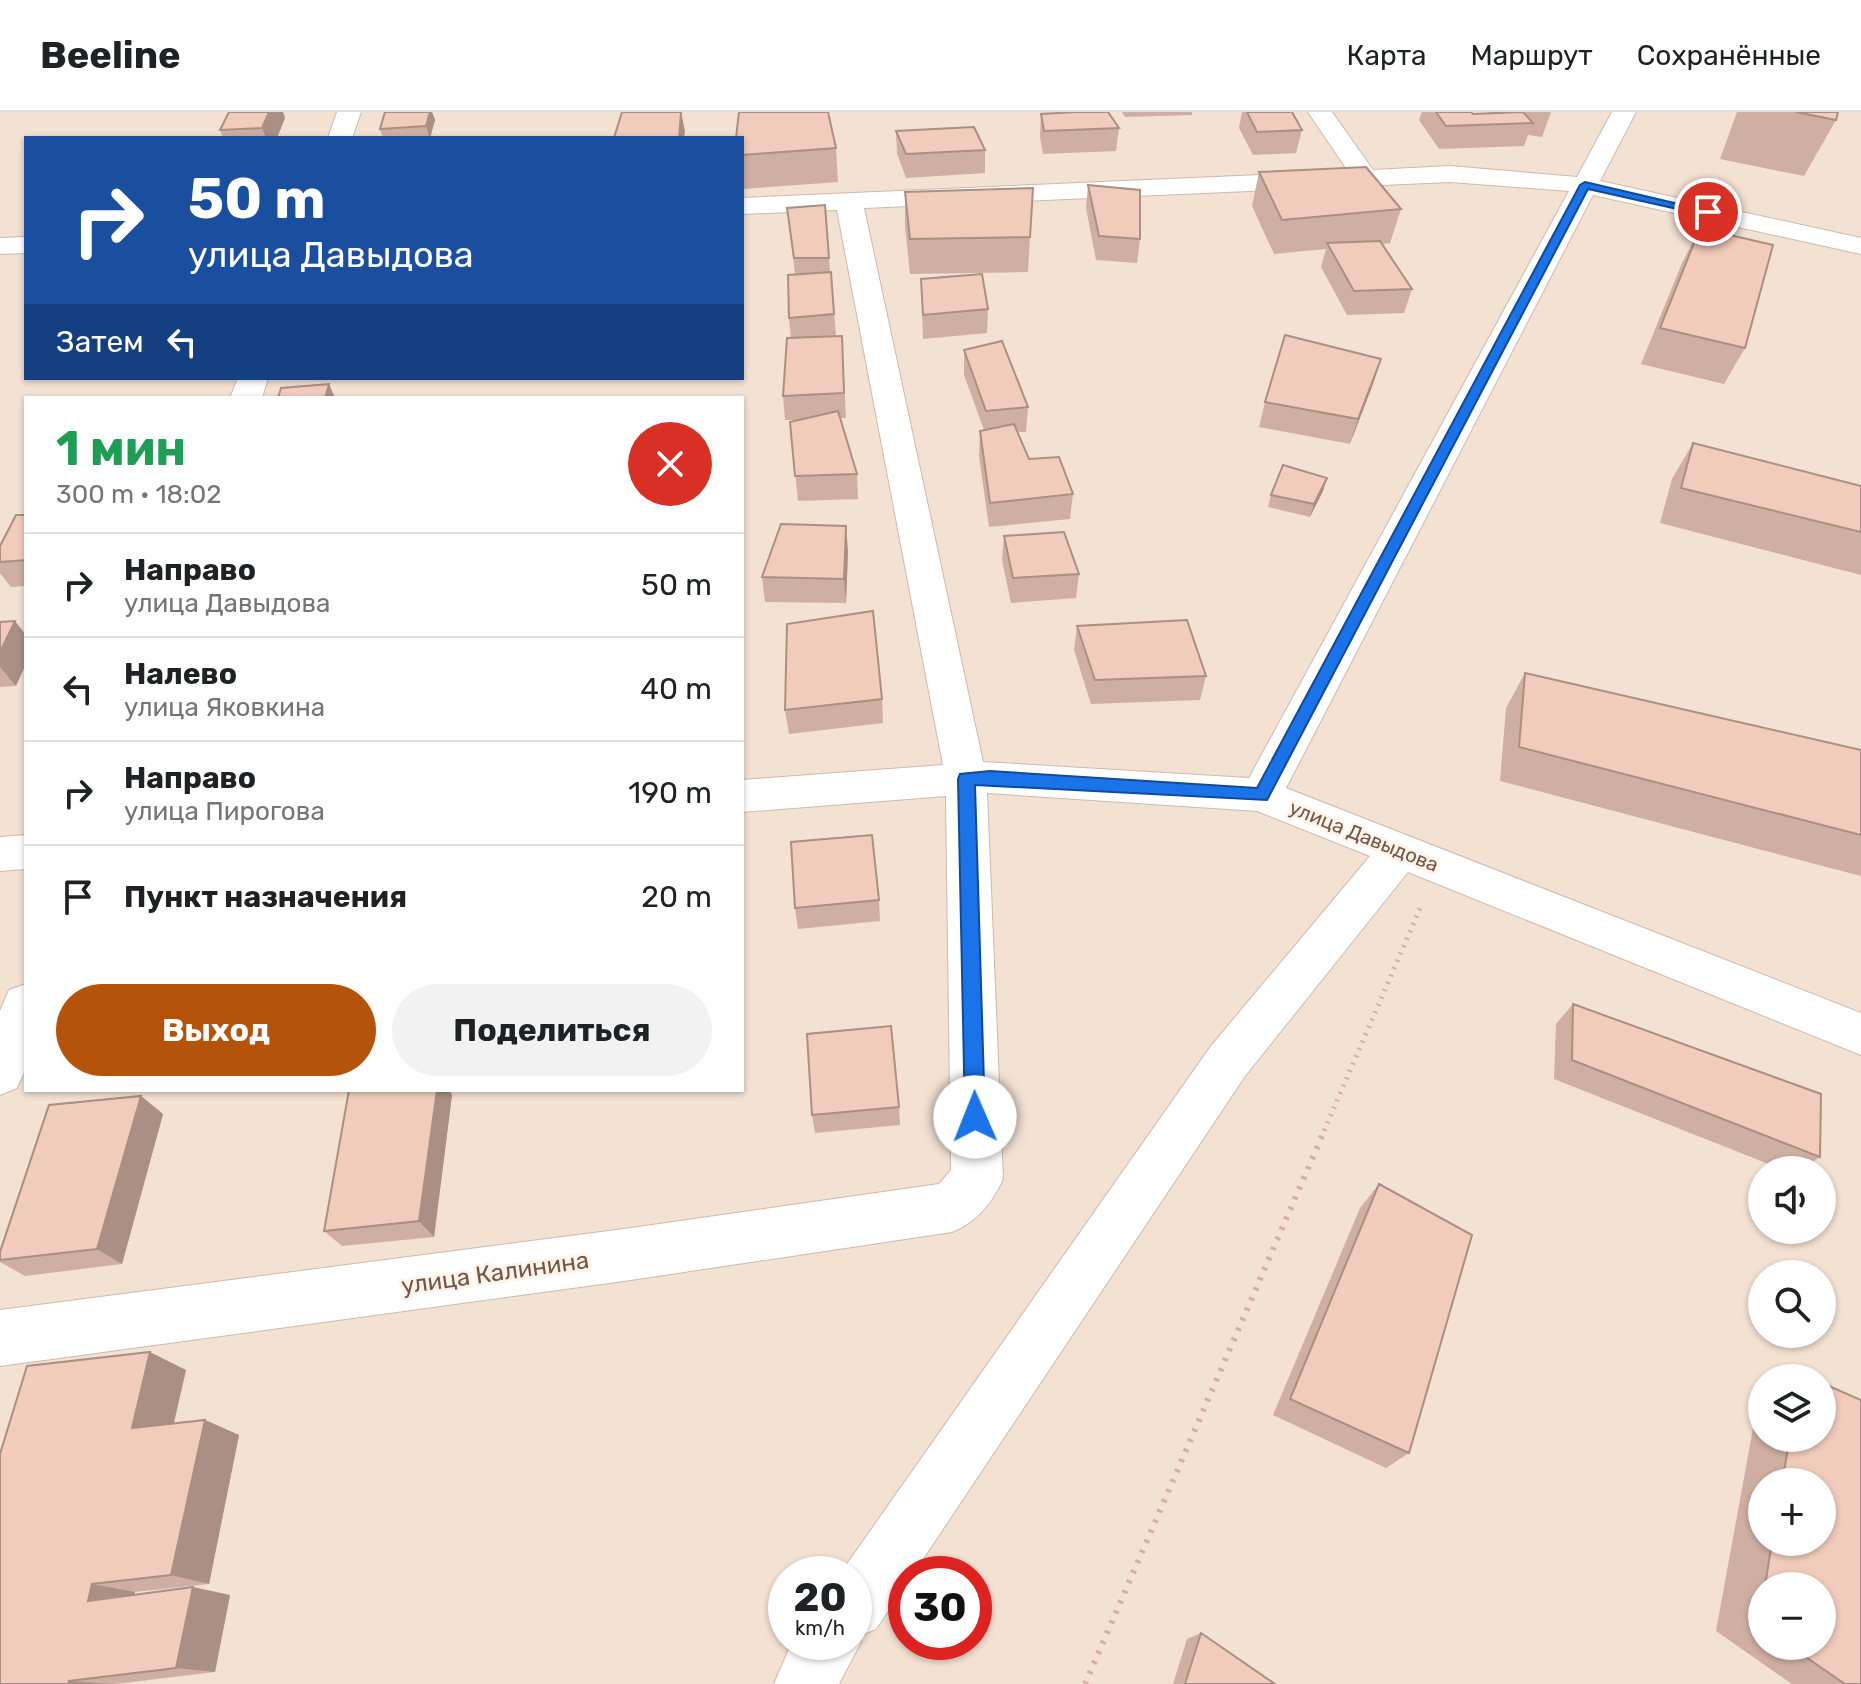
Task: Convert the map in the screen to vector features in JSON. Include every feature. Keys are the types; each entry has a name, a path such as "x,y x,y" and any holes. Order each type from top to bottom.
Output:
{"street":[{"path":"341,136 349,112"},
{"path":"1320,112 1366,178"},
{"path":"1261,795 1624,112"},
{"path":"744,206 1450,174 1585,185 1861,246"},
{"path":"849,201 966,779"},
{"path":"0,246 24,245"},
{"name":"улица Давыдова","path":"744,796 990,777 1261,795 1861,1034"},
{"name":"улица Калинина","path":"0,1338 608,1258 952,1207 977,1179 966,779"},
{"path":"0,854 24,852"},
{"path":"872,1581 1228,1061 1419,858"},
{"path":"0,1073 24,1009"},
{"path":"806,1684 808,1674 818,1660"}],"path":[{"path":"1085,1684 1419,858"}],"shaded area":[{"path":"0,112 1861,112 1861,1684 0,1684"}],"building":[{"path":"229,112 269,112 262,128 220,130"},
{"path":"385,112 430,112 426,126 380,129"},
{"path":"622,112 681,112 679,136 615,136"},
{"path":"739,112 828,112 836,148 744,155 744,136 736,136"},
{"path":"1108,112 1119,128 1044,131 1041,114"},
{"path":"1247,112 1292,112 1302,130 1257,132"},
{"path":"1436,112 1523,112 1533,123 1446,126"},
{"path":"1796,112 1838,112 1836,120"},
{"path":"974,127 985,150 906,154 896,131"},
{"path":"1366,167 1401,209 1282,220 1259,172"},
{"path":"1088,185 1140,190 1140,239 1099,236"},
{"path":"1033,188 1030,237 910,239 905,192"},
{"path":"825,205 829,258 794,258 787,208"},
{"path":"1700,228 1773,245 1745,348 1660,328"},
{"path":"1380,241 1412,289 1354,291 1327,243"},
{"path":"831,272 834,314 789,318 788,275"},
{"path":"982,274 988,309 923,315 921,279"},
{"path":"1285,335 1381,359 1358,419 1265,402"},
{"path":"842,336 844,393 783,396 787,338"},
{"path":"1002,341 1028,407 986,411 964,350"},
{"path":"329,384 326,396 279,396 281,388"},
{"path":"838,411 857,474 795,476 790,422"},
{"path":"1014,424 1029,459 1059,457 1073,494 990,503 980,431"},
{"path":"1693,443 1861,486 1861,532 1681,488"},
{"path":"1283,465 1327,478 1314,504 1271,495"},
{"path":"16,515 24,515 24,560 0,562 0,546"},
{"path":"781,524 846,526 844,579 762,577"},
{"path":"1064,532 1079,574 1013,578 1004,536"},
{"path":"873,611 882,699 785,710 787,624"},
{"path":"1187,620 1206,676 1095,680 1077,626"},
{"path":"15,621 0,652 0,622"},
{"path":"1525,673 1861,750 1861,835 1519,747"},
{"path":"872,835 879,900 795,908 791,842"},
{"path":"1573,1004 1821,1094 1820,1156 1817,1156 1572,1060"},
{"path":"891,1026 899,1107 812,1115 807,1034"},
{"path":"349,1092 437,1092 419,1221 324,1231"},
{"path":"141,1096 97,1249 0,1260 0,1252 49,1105"},
{"path":"1379,1184 1472,1235 1409,1453 1290,1399"},
{"path":"150,1352 132,1428 205,1420 171,1575 92,1584 88,1601 193,1587 176,1668 69,1681 68,1684 0,1684 0,1454 27,1366"},
{"path":"1836,1389 1861,1400 1861,1684 1845,1684 1810,1660 1836,1660 1836,1572 1767,1572 1770,1556 1836,1556 1836,1468 1785,1468 1787,1452 1836,1452"},
{"path":"1201,1633 1275,1684 1185,1684"}],"route":[{"path":"975,1117 966,779 990,777 1261,795 1585,185 1708,212"}]}
